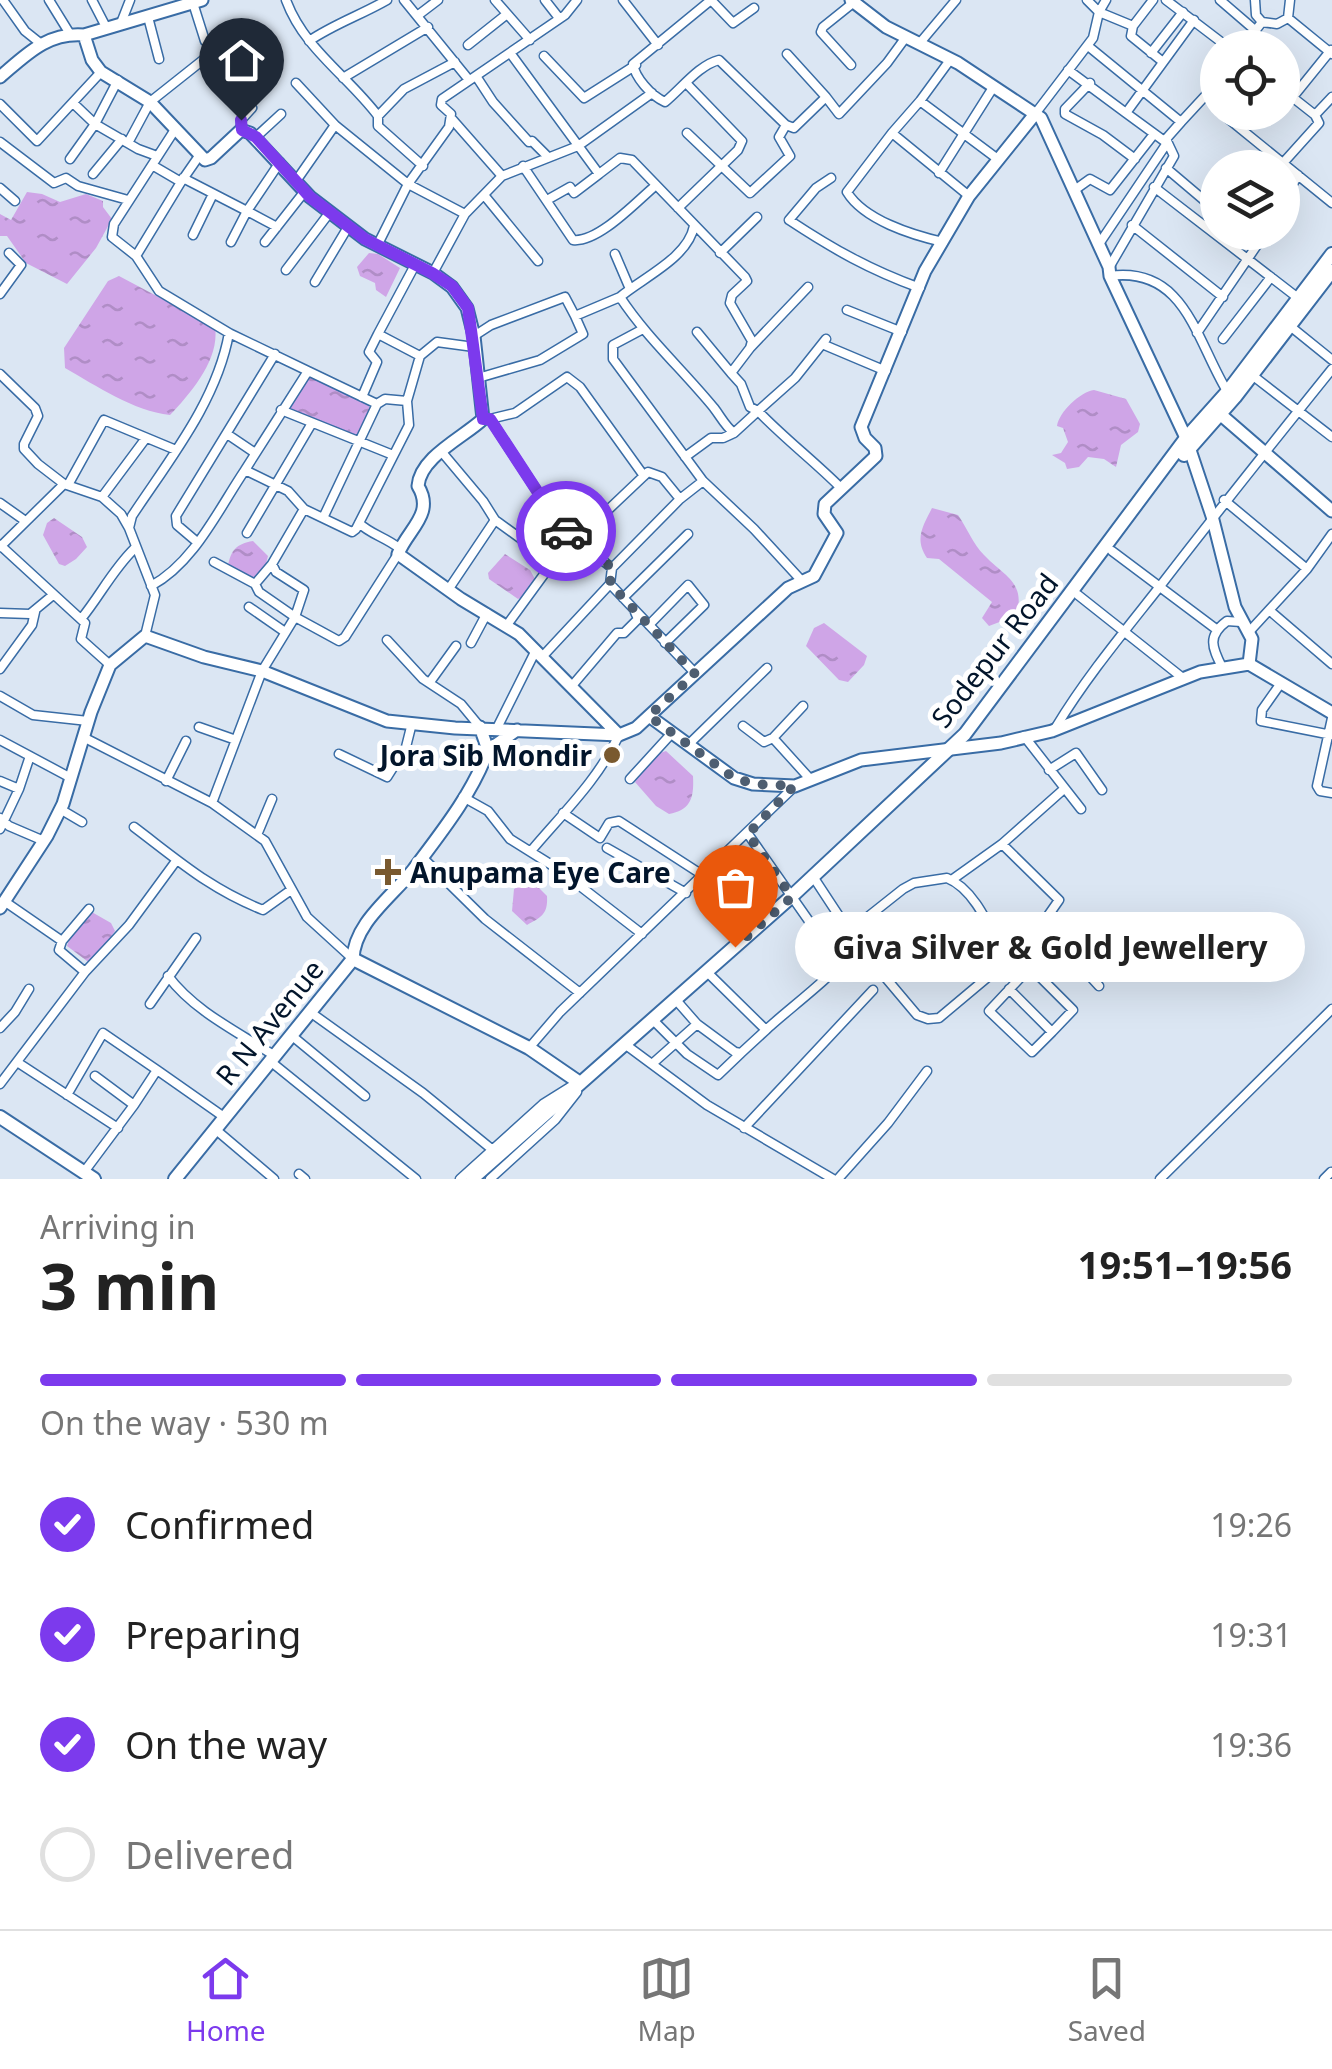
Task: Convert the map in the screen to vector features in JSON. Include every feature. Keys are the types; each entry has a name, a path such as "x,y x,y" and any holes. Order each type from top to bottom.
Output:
{"main road":[{"name":"Sodepur Road","path":"472,1179 792,897 965,734 1332,254"},
{"path":"1013,671 1020,671 1112,551 1188,442 1220,414 1331,276"},
{"name":"R N Avenue","path":"175,1179 353,959 530,1048 580,1082"},
{"path":"0,1117 89,1176"}],"street":[{"path":"4,0 25,31 40,43"},
{"path":"49,0 70,34"},
{"path":"92,0 106,27"},
{"path":"121,23 130,0"},
{"path":"286,0 302,35 378,116 378,126 423,166"},
{"path":"309,41 336,22 362,15 387,0"},
{"path":"404,0 454,62 548,157"},
{"path":"417,16 438,0"},
{"path":"495,0 530,40"},
{"path":"545,0 559,18"},
{"path":"377,246 408,184 449,127 450,114 441,105 442,99 530,40 575,6 577,0"},
{"path":"623,0 658,45"},
{"path":"544,56 584,98 636,64 711,0 733,23 754,8"},
{"path":"919,44 956,0"},
{"path":"1087,0 1099,12 1133,26"},
{"path":"145,636 204,657 262,670 387,721 619,735 636,728 769,605 801,580 814,576 836,535 823,510 876,456 876,448 864,438 861,428 925,271 969,196 1088,46 1106,0"},
{"path":"1152,0 1133,26 1131,36 1163,62"},
{"path":"1166,0 1206,30"},
{"path":"1220,0 1255,30"},
{"path":"1254,0 1256,15 1262,22 1277,24 1288,18"},
{"path":"1288,18 1290,0"},
{"path":"851,65 821,30 852,1 886,27 994,86 1045,123 1188,442 1245,628 1252,638 1249,664"},
{"path":"0,77 40,43 70,34 84,36 197,2 205,41"},
{"path":"1151,52 1183,12"},
{"path":"468,45 507,14"},
{"path":"148,16 159,58"},
{"path":"1288,18 1331,51 1300,89"},
{"path":"1126,113 1194,20"},
{"path":"1257,30 1262,22"},
{"path":"343,78 428,27"},
{"path":"84,36 92,60 101,72 150,102 205,160 242,130"},
{"path":"787,54 839,114 879,73 906,37"},
{"path":"1088,46 1180,122"},
{"path":"510,54 599,174"},
{"path":"93,174 125,141 150,102 210,57 252,108 241,120 242,130"},
{"path":"636,64 634,71 665,102 706,66 720,60 786,125 797,127 826,96"},
{"path":"943,242 922,238 870,214 848,196 849,187 950,60"},
{"path":"378,116 404,89 454,62"},
{"path":"1068,70 1090,83 1175,154 1109,272"},
{"path":"0,104 36,141 101,72"},
{"path":"70,159 96,124 118,80"},
{"path":"296,83 335,125 408,184 465,214"},
{"path":"1090,83 1064,114 1103,135 1135,159"},
{"path":"678,208 738,150 742,141 687,84"},
{"path":"939,173 994,86"},
{"path":"432,273 465,214 502,176 578,146 652,93"},
{"path":"1315,115 1332,97"},
{"path":"920,102 999,160"},
{"path":"1099,244 1168,135 1200,102"},
{"path":"73,103 96,124 157,156"},
{"path":"1293,150 1319,123 1300,103"},
{"path":"256,137 282,114"},
{"path":"450,118 502,176"},
{"path":"266,242 335,125"},
{"path":"687,133 746,192 754,191 790,156 779,138 786,125"},
{"path":"176,127 128,200 112,237 136,256 148,280 159,291 230,333 377,404"},
{"path":"242,130 256,137 300,186 348,226 452,286 468,308 487,419 539,494 537,508 612,568"},
{"path":"1242,130 1268,150"},
{"path":"892,132 969,196"},
{"path":"1076,189 1090,179 1110,190 1154,134"},
{"path":"0,142 54,183 66,178 114,199 128,200"},
{"path":"136,256 199,156"},
{"path":"547,200 570,187 574,192 624,156 632,160 747,281 732,295 730,303 752,341 750,348"},
{"path":"231,242 280,162"},
{"path":"152,166 277,227"},
{"path":"523,166 573,240 595,236 655,186"},
{"path":"1166,168 1200,199"},
{"path":"1300,177 1332,203"},
{"path":"831,178 816,188 790,220 823,244 873,271 920,288"},
{"path":"1154,187 1200,222"},
{"path":"0,188 15,201"},
{"path":"193,235 214,194"},
{"path":"484,195 538,262"},
{"path":"286,270 330,212"},
{"path":"720,253 757,217"},
{"path":"1132,225 1223,297"},
{"path":"315,282 348,226"},
{"path":"575,316 652,278 687,243 694,226"},
{"path":"1237,250 1298,298"},
{"path":"1197,333 1256,250"},
{"path":"0,294 21,265 9,253"},
{"path":"615,254 630,289"},
{"path":"362,397 376,362 368,352 415,265"},
{"path":"1109,272 1132,273 1177,297 1228,391"},
{"path":"1223,340 1270,277"},
{"path":"731,372 808,287"},
{"path":"244,470 292,494 304,509 352,532 409,425 407,401 420,356 437,342 474,341 490,325 566,297 583,334 540,360 478,378"},
{"path":"620,297 734,433"},
{"path":"847,310 902,332"},
{"path":"1290,326 1332,360"},
{"path":"643,329 613,345 613,359 703,481 801,580"},
{"path":"697,332 741,384 750,407 841,488"},
{"path":"129,528 132,516 190,431 230,333"},
{"path":"378,334 420,356"},
{"path":"685,457 711,438 734,433 795,378 824,341 886,370"},
{"path":"196,542 177,525 176,516 275,354"},
{"path":"649,716 734,778 754,784 794,786 861,760 1001,743 1052,731 1076,692 1224,500 1332,369"},
{"path":"151,586 172,576 308,371"},
{"path":"0,374 35,408 38,416 24,449 66,485 102,498 121,514 155,595 145,636 110,665 60,809 44,841 2,904 62,941"},
{"path":"1252,375 1332,437"},
{"path":"214,562 255,584 259,592 295,617 339,641 425,510 418,479 441,451 487,419 515,414 567,377 580,388 644,476"},
{"path":"323,518 377,404 385,399 407,401"},
{"path":"282,410 393,455"},
{"path":"1220,414 1332,511"},
{"path":"110,665 84,643 81,635 85,623 0,545 66,485 104,420 176,450"},
{"path":"247,534 312,423"},
{"path":"227,434 255,453"},
{"path":"102,498 146,438"},
{"path":"441,451 494,520 554,562"},
{"path":"507,625 575,538 644,476 656,472 680,499"},
{"path":"497,728 539,654 610,584 612,568 703,481"},
{"path":"1224,500 1306,568"},
{"path":"0,503 24,520"},
{"path":"255,584 272,564 304,509"},
{"path":"448,590 494,520"},
{"path":"359,523 368,532 380,533 448,590 507,625 619,735"},
{"path":"623,598 688,534"},
{"path":"1245,628 1269,610 1332,534"},
{"path":"80,619 100,596 118,564 136,548"},
{"path":"1112,551 1216,629"},
{"path":"212,804 262,670 295,617 304,590 276,572 272,564"},
{"path":"610,584 695,674"},
{"path":"649,625 688,585 704,605 665,643"},
{"path":"0,668 32,624 35,612 54,595"},
{"path":"1078,595 1184,679"},
{"path":"249,608 285,632"},
{"path":"1269,610 1332,664"},
{"path":"0,613 35,612"},
{"path":"570,688 617,634 624,634 638,619 635,612"},
{"path":"471,643 487,613"},
{"path":"1222,668 1211,646 1216,629 1227,621 1245,628"},
{"path":"387,640 430,682 461,704 480,727 488,750"},
{"path":"430,682 456,646"},
{"path":"1056,727 1184,679 1249,664 1332,716 1316,786 1332,793"},
{"path":"688,745 767,668"},
{"path":"1281,683 1262,710 1261,722 1329,734"},
{"path":"0,697 33,715 88,722"},
{"path":"743,726 764,742 773,738 803,706"},
{"path":"340,754 387,777 406,747 412,723"},
{"path":"199,727 236,740"},
{"path":"353,959 354,942 422,858 488,750 518,729"},
{"path":"630,779 672,733"},
{"path":"531,851 606,762 619,735"},
{"path":"1024,736 1081,808"},
{"path":"84,738 212,804 257,836 280,862 307,917 353,959"},
{"path":"773,738 811,780"},
{"path":"0,740 71,778"},
{"path":"166,781 186,740"},
{"path":"1049,770 1076,753 1102,790"},
{"path":"30,756 2,822 44,841"},
{"path":"0,781 19,789"},
{"path":"530,1048 580,993 794,786"},
{"path":"850,931 914,883 952,879 1002,844 1064,789"},
{"path":"462,797 488,811 510,839 642,934"},
{"path":"257,836 272,799"},
{"path":"60,809 82,822"},
{"path":"563,813 600,838 609,823 619,821 704,876"},
{"path":"134,827 176,862 234,898 262,910 291,890"},
{"path":"654,1020 718,1075 806,992 838,969 748,834"},
{"path":"1000,949 1036,933 1059,900 1002,844"},
{"path":"606,848 686,894"},
{"path":"422,858 485,919 580,993"},
{"path":"0,1084 84,972 119,936 176,862"},
{"path":"812,875 850,931 917,1015 939,1018 1007,961"},
{"path":"952,879 994,933 1007,961 1021,977"},
{"path":"84,972 59,950 89,909"},
{"path":"1042,924 1099,986"},
{"path":"150,1004 196,938"},
{"path":"1032,968 1073,1010 1032,1052 989,1011 1021,977 1032,968"},
{"path":"707,972 766,1030"},
{"path":"168,976 180,993 272,1058 416,1179"},
{"path":"0,1028 29,989"},
{"path":"1009,989 1052,1032"},
{"path":"744,1128 873,990"},
{"path":"676,1000 697,1024 742,1053"},
{"path":"1160,1179 1332,1009"},
{"path":"310,1012 494,1150"},
{"path":"652,1064 697,1024"},
{"path":"67,1094 103,1032 224,1116"},
{"path":"291,1036 364,1096"},
{"path":"626,1045 706,1105 835,1179 888,1123 927,1070"},
{"path":"17,1062 118,1128"},
{"path":"89,1176 157,1070"},
{"path":"96,1076 134,1105"},
{"path":"460,1179 543,1104 567,1086 580,1082"},
{"path":"490,1179 567,1107 580,1082"},
{"path":"214,1129 274,1179"},
{"path":"1324,1179 1331,1172"}],"water":[{"path":"27,192 60,202 86,194 103,201 112,219 96,248 67,284 26,263 7,236 0,236 0,214 11,220"},
{"path":"369,253 378,254 400,268 386,297 376,290 375,283 360,276 357,267"},
{"path":"119,276 215,327 208,363 195,386 170,415 129,403 65,368 64,348 108,281"},
{"path":"309,376 368,404 371,410 358,436 352,439 289,414 287,407"},
{"path":"1094,390 1126,399 1140,424 1138,432 1121,445 1116,467 1104,459 1088,457 1079,467 1067,469 1065,463 1052,455 1061,453 1068,442 1063,428 1057,426 1066,409"},
{"path":"932,508 958,515 980,551 1012,582 1018,596 1016,619 989,626 982,618 992,602 939,559 927,558 920,539"},
{"path":"54,518 82,537 87,547 65,566 59,564 43,535 47,523"},
{"path":"253,541 268,556 264,572 252,578 228,566 235,549"},
{"path":"505,554 530,570 535,579 518,599 489,579 488,573"},
{"path":"824,623 867,656 848,682 839,680 806,646 814,628"},
{"path":"666,751 693,776 690,801 683,809 669,814 656,806 635,782 654,755"},
{"path":"525,883 547,896 543,914 527,925 512,911 514,889"},
{"path":"90,911 111,923 115,931 91,964 67,946 75,923"}],"way so far":[{"path":"566,531 612,568 610,584 695,674 649,716 734,778 754,784 794,786 748,834 792,897 735,947"}],"place":[{"name":"Jora Sib Mondir","path":"612,755"},
{"name":"Anupama Eye Care","path":"388,872"},
{"name":"Giva Silver & Gold Jewellery","path":"735,947"}],"route":[{"path":"241,120 242,130 256,137 310,197 365,239 452,286 468,308 483,419 490,419 539,494 537,508 566,531"}]}
